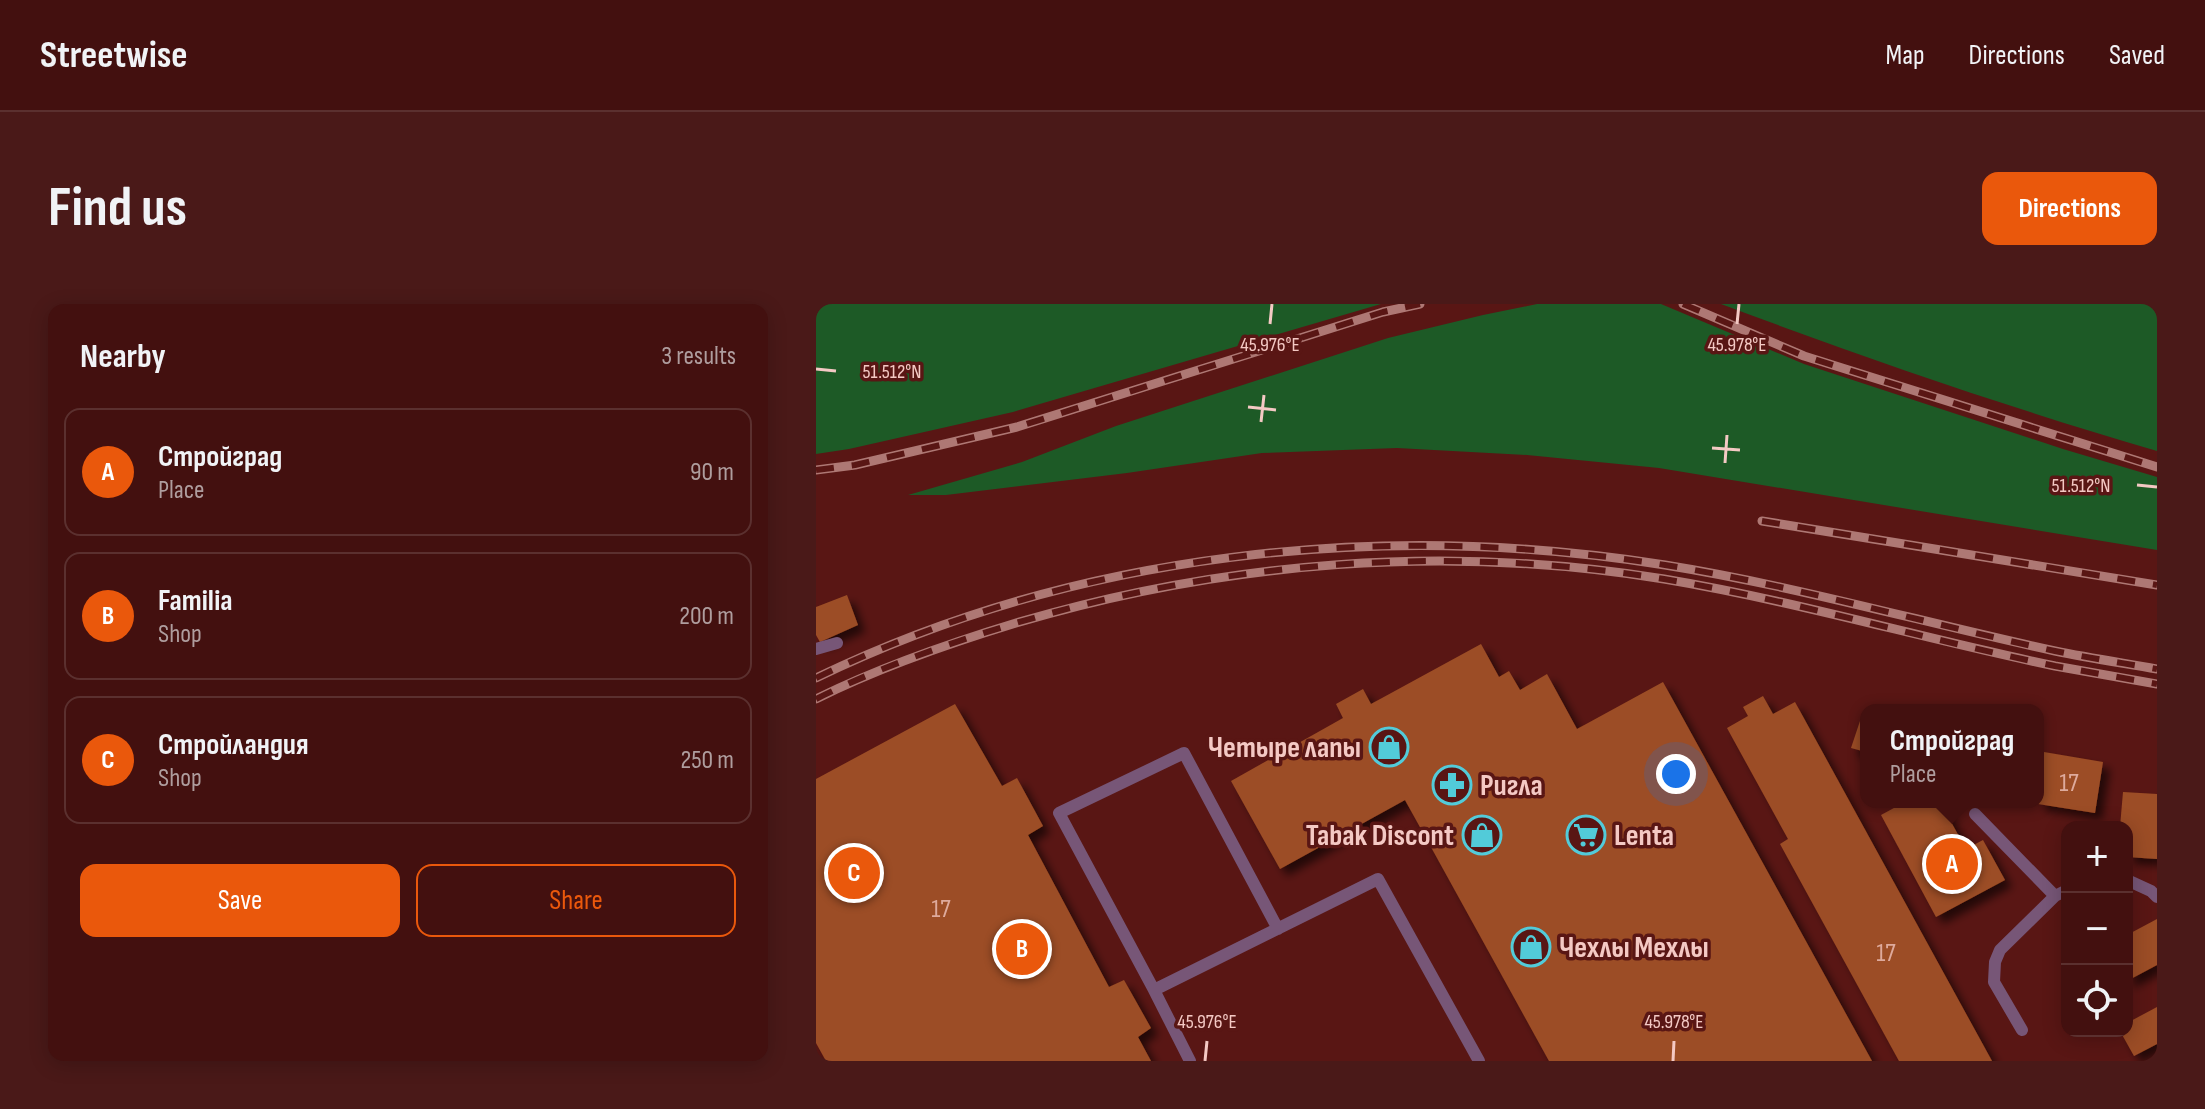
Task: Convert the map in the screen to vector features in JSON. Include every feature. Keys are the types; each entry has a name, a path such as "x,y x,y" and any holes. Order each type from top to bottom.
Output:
{"lane":[{"path":"816,649 837,643"},
{"path":"1190,1061 1059,813 1184,753 1278,929"},
{"path":"1975,814 2061,893 2000,950 1995,962 1994,982 2022,1030"},
{"path":"1154,990 1378,879 1479,1061"},
{"path":"2133,883 2157,897"}],"green space":[{"path":"816,304 1381,304 1013,412 816,454"},
{"path":"1537,304 1661,304 1804,364 2157,477 2157,550 1659,468 1527,455 1397,448 1262,453 946,495 908,495 1022,462 1116,426 1388,338"},
{"path":"1721,304 2157,304 2157,451 1938,382"}],"building":[{"path":"847,595 858,625 820,642 816,635 816,607"},
{"name":"Lenta","path":"1481,644 1499,677 1509,671 1520,690 1547,674 1577,729 1663,682 1872,1061 1549,1061 1405,800 1280,869 1231,781 1343,718 1336,704 1363,689 1371,704"},
{"path":"1763,696 1773,714 1795,702 1992,1061 1899,1061 1780,844 1788,839 1727,728 1748,716 1743,707"},
{"path":"955,704 1002,786 1017,778 1043,826 1028,835 1109,987 1124,980 1151,1028 1138,1037 1151,1061 826,1061 816,1043 816,779"},
{"path":"1860,721 1860,750 1851,748"},
{"path":"2044,752 2103,762 2095,813 2044,805"},
{"path":"2123,792 2157,794 2157,859 2133,857 2133,821 2121,821"},
{"path":"1894,808 1943,808 1966,849 1983,840 2005,880 1936,917 1881,815"},
{"path":"2157,919 2157,965 2133,978 2133,965 2133,932"},
{"path":"2157,1007 2157,1044 2134,1056 2123,1037 2133,1037 2133,1020"}],"railway":[{"path":"816,470 855,465 1017,427 1383,312 1420,304"},
{"path":"1683,304 1804,356 2157,467"},
{"path":"1762,521 2157,585"},
{"path":"816,678 915,635 1018,601 1124,575 1232,557 1340,548 1449,546 1558,552 1665,565 1812,594 2055,651 2157,669"},
{"path":"816,699 889,666 939,648 1095,602 1175,585 1256,573 1419,561 1501,562 1583,568 1664,579 1762,598 2055,666 2157,684"}],"place":[{"name":"Четыре лапы","path":"1389,747"},
{"name":"Ригла","path":"1452,785"},
{"name":"Tabak Discont","path":"1482,835"},
{"name":"Lenta","path":"1586,835"},
{"name":"Стройград","path":"1952,864"},
{"name":"Стройландия","path":"854,873"},
{"name":"Чехлы Мехлы","path":"1531,947"},
{"name":"Familia","path":"1022,949"}]}
